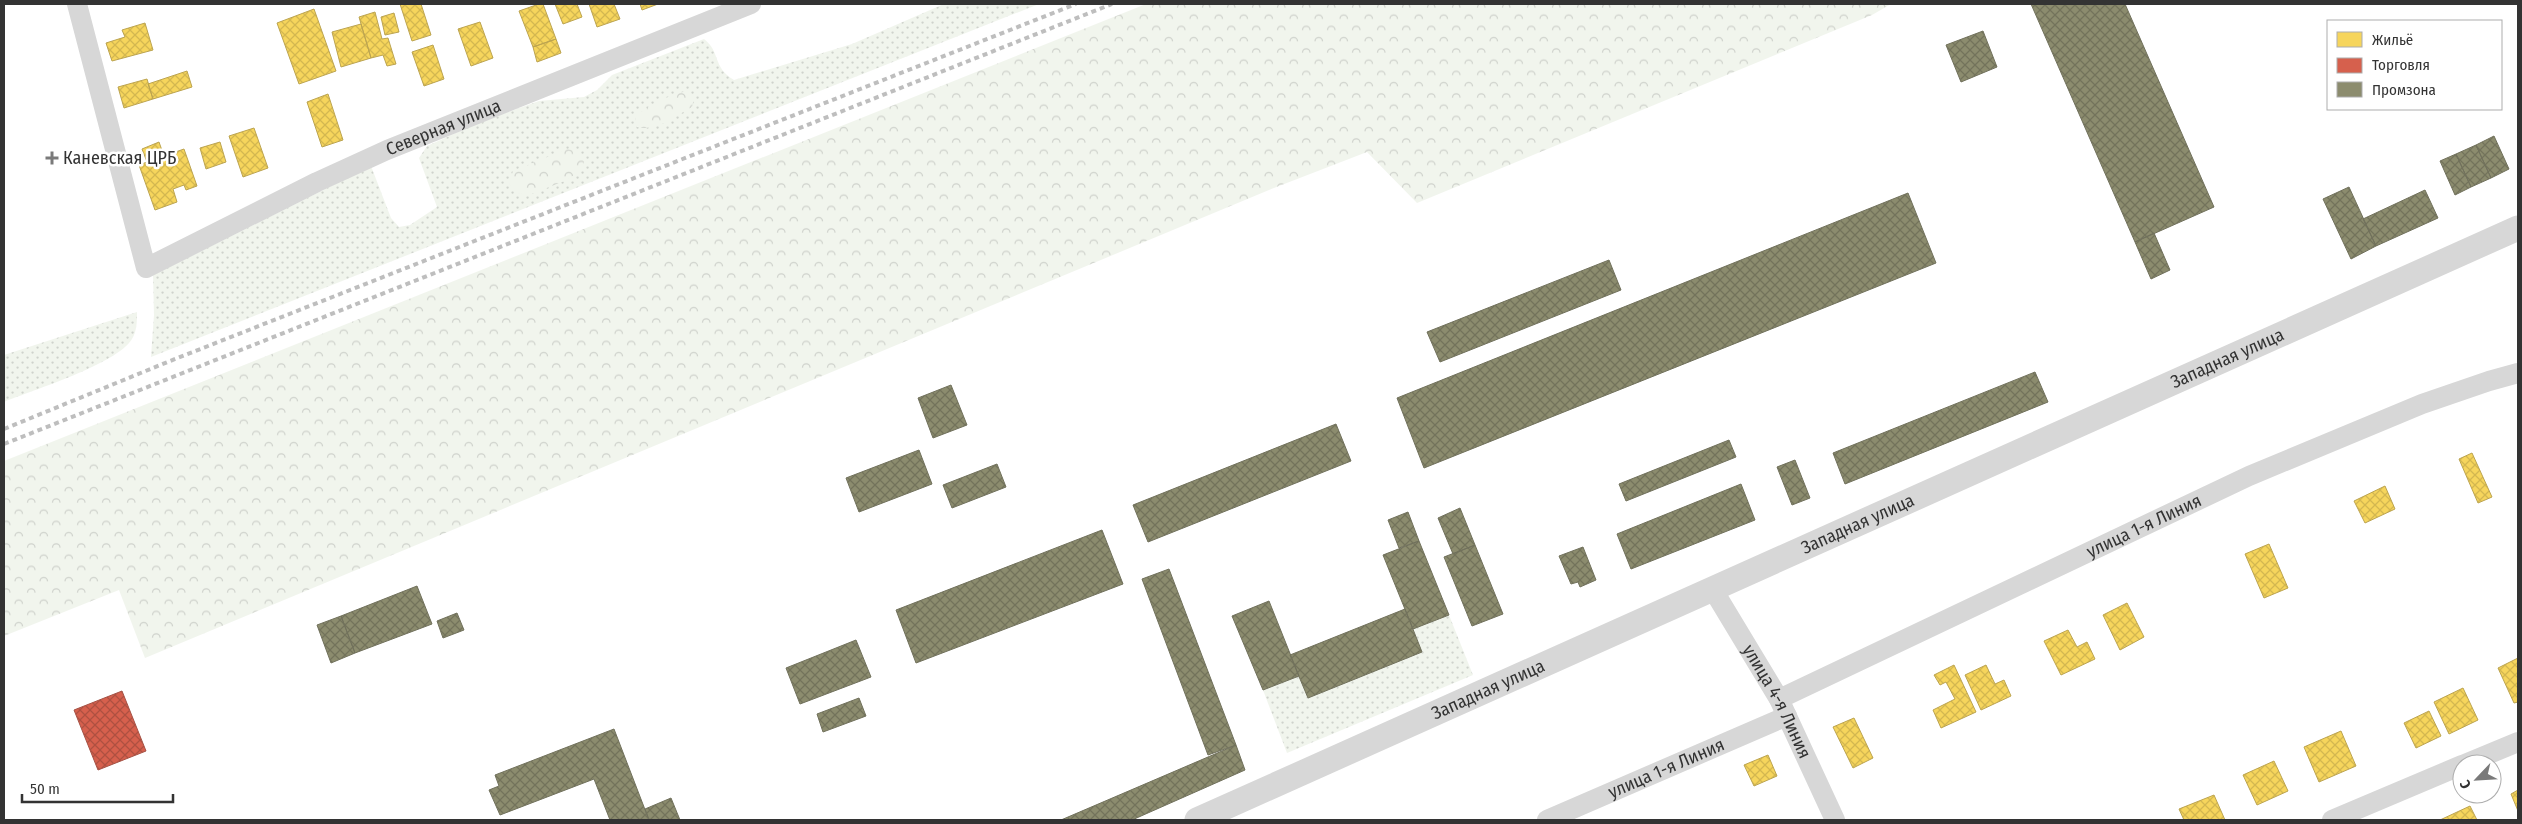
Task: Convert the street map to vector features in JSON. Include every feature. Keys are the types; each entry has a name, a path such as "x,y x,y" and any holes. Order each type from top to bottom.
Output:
{"street":[{"name":"Северная улица","path":"77,4 146,268 316,182 378,154 751,4"},
{"name":"Западная улица","path":"1197,820 2518,228"},
{"name":"улица 1-я Линия","path":"1547,820 1782,707 2249,476 2422,404 2518,373"},
{"name":"улица 4-я Линия","path":"1712,588 1782,707 1835,820"},
{"path":"2490,754 2518,742"},
{"path":"2332,820 2452,770"}],"green space":[{"path":"944,4 1039,4 151,357 154,315 153,275 371,166 391,218 399,227 410,225 437,207 419,158 427,146 485,120 539,101 584,97 597,90 612,75 704,39 713,49 722,70 734,80 852,44"},
{"path":"1146,4 1891,4 1872,15 1417,203 1367,152 1269,190 145,658 119,590 4,636 4,461"},
{"path":"687,91 694,98 692,107 659,125 644,128 637,127 635,116 660,101"},
{"path":"567,149 580,152 584,162 578,172 567,180 529,195 516,193 509,183 513,171"},
{"path":"137,312 134,336 110,358 93,367 4,402 4,355"},
{"path":"1449,615 1473,675 1287,753 1263,690 1299,676 1308,698 1422,652 1413,629"}],"building: Жильё":[{"path":"400,4 421,4 431,35 412,41"},
{"path":"543,4 556,39 533,47 519,11"},
{"path":"555,4 577,4 582,17 563,24"},
{"path":"589,4 614,4 620,19 597,27"},
{"path":"640,4 658,4 642,10"},
{"path":"314,9 336,71 299,84 277,23"},
{"path":"375,12 382,39 388,38 396,64 387,66 383,55 371,58 359,17"},
{"path":"394,13 399,32 385,35 381,17"},
{"path":"480,22 493,58 471,66 458,29"},
{"path":"145,23 153,50 112,61 106,43 125,37 122,30"},
{"path":"361,24 371,58 341,67 332,32"},
{"path":"556,39 561,53 537,62 533,47"},
{"path":"433,45 444,79 424,86 412,52"},
{"path":"187,71 192,87 153,99 148,84"},
{"path":"147,79 153,99 124,108 118,87"},
{"path":"328,94 343,140 322,147 307,102"},
{"path":"254,128 268,168 243,177 229,136"},
{"path":"159,142 164,156 184,149 197,186 186,190 184,185 173,189 177,202 155,210 139,165 147,162 142,149"},
{"path":"220,142 226,162 206,169 200,148"},
{"path":"2472,453 2492,497 2478,503 2459,459"},
{"path":"2385,486 2395,509 2365,523 2354,501"},
{"path":"2269,544 2288,588 2264,598 2245,554"},
{"path":"2127,603 2144,637 2120,650 2103,615"},
{"path":"2068,630 2077,647 2087,642 2095,659 2061,675 2044,641"},
{"path":"2518,658 2518,702 2514,703 2498,668"},
{"path":"1954,665 1976,712 1941,728 1933,710 1955,699 1946,682 1940,685 1934,675"},
{"path":"1986,665 1995,684 2004,680 2011,696 1981,710 1965,675"},
{"path":"2463,688 2478,720 2449,734 2434,702"},
{"path":"2429,711 2441,736 2416,748 2404,723"},
{"path":"1854,718 1873,758 1853,768 1833,727"},
{"path":"2341,731 2356,766 2319,782 2304,747"},
{"path":"1768,755 1777,776 1754,786 1744,765"},
{"path":"2274,761 2288,791 2257,805 2243,775"},
{"path":"2518,790 2518,811 2511,794"},
{"path":"2214,795 2225,820 2184,820 2179,809"},
{"path":"2470,806 2477,820 2440,820"}],"building: Торговля":[{"path":"122,691 146,751 98,770 74,710"}],"building: Промзона":[{"path":"2031,4 2125,4 2214,207 2135,242"},
{"path":"1983,31 1997,67 1961,82 1946,45"},
{"path":"2494,136 2509,169 2491,178 2476,145"},
{"path":"2476,145 2491,178 2471,187 2456,154"},
{"path":"2456,154 2471,187 2455,195 2440,161"},
{"path":"2349,187 2376,246 2351,259 2323,199"},
{"path":"2425,190 2438,218 2376,246 2363,219"},
{"path":"1908,193 1936,263 1424,468 1397,398"},
{"path":"2154,233 2170,270 2151,279 2135,242"},
{"path":"1609,260 1621,290 1440,362 1427,332"},
{"path":"2035,372 2048,402 1845,484 1833,453"},
{"path":"951,385 967,425 933,438 918,398"},
{"path":"1336,424 1351,461 1148,542 1133,505"},
{"path":"1729,440 1736,457 1626,501 1619,484"},
{"path":"919,450 932,484 859,512 846,478"},
{"path":"1795,460 1810,498 1792,505 1777,467"},
{"path":"997,464 1006,487 952,508 943,485"},
{"path":"1741,484 1755,520 1631,569 1617,534"},
{"path":"1460,508 1475,545 1453,554 1438,518"},
{"path":"1408,512 1419,541 1399,548 1388,520"},
{"path":"1102,530 1123,584 916,663 896,610"},
{"path":"1419,541 1449,615 1413,629 1383,555"},
{"path":"1475,545 1503,614 1472,626 1444,557"},
{"path":"1583,547 1596,580 1580,587 1578,582 1571,584 1559,556"},
{"path":"1169,569 1236,745 1208,755 1142,579"},
{"path":"417,586 432,624 355,653 341,616"},
{"path":"1269,601 1299,676 1263,690 1232,616"},
{"path":"1405,609 1422,652 1308,698 1290,655"},
{"path":"457,613 464,630 443,638 437,621"},
{"path":"341,616 355,653 331,663 317,625"},
{"path":"856,640 871,677 800,704 786,668"},
{"path":"859,698 866,716 823,732 817,714"},
{"path":"614,729 649,820 610,820 594,779 500,815 489,790 499,786 495,775"},
{"path":"1236,745 1245,770 1132,820 1061,820"},
{"path":"671,798 680,820 649,820 645,809"}],"railway":[{"path":"4,429 170,361 1076,4"},
{"path":"4,444 1112,4"}],"place":[{"name":"Каневская ЦРБ","path":"52,158"}]}
